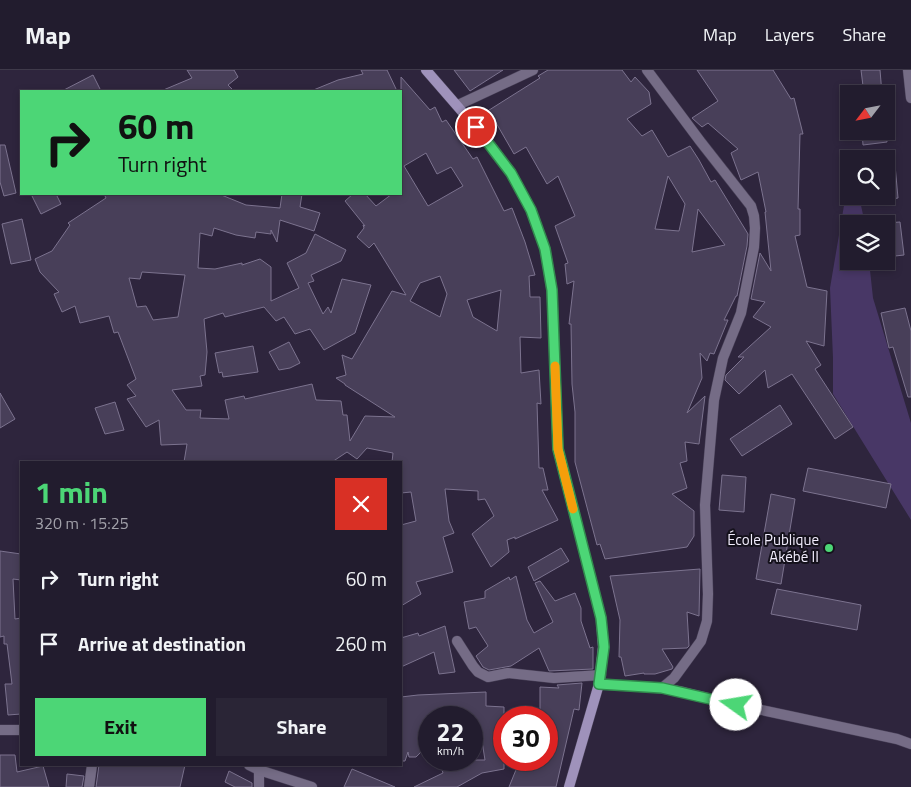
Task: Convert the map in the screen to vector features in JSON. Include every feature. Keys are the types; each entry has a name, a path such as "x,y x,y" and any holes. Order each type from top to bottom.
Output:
{"main road":[{"path":"426,70 458,105 511,173 531,210 545,249 552,290 558,449 601,618 604,647 600,680 569,787"}],"street":[{"path":"458,105 533,70"},
{"path":"646,70 751,206 755,228 754,246 741,312 724,358 714,400 706,505 707,621 701,641 674,678 662,688"},
{"path":"908,70 911,98"},
{"path":"457,641 478,672 488,677 508,673 600,680 662,688 897,739 911,744"},
{"path":"0,730 20,730"},
{"path":"89,787 92,766"},
{"path":"251,766 312,787"},
{"path":"259,770 259,787"}],"shaded area":[{"path":"844,205 861,205 863,215 842,215"},
{"path":"840,229 840,270 870,270 873,298 911,423 911,520 833,394 830,288"}],"building":[{"path":"187,70 234,70 238,77 228,85 233,90 163,90 192,78"},
{"path":"361,70 387,70 397,90 313,90 338,80 363,74"},
{"path":"454,70 503,70 470,91"},
{"path":"548,70 622,70 631,82 635,77 649,92 651,104 627,119 642,136 652,130 668,157 690,146 711,182 715,180 748,234 737,296 724,320 728,320 714,354 710,353 707,361 700,353 702,378 687,413 705,396 699,444 685,442 687,461 680,463 687,488 672,494 694,511 694,536 687,547 605,559 600,544 597,545 575,462 575,412 572,384 571,324 569,324 574,281 567,284 565,264 568,263 555,226 575,216 558,176 547,184 526,147 514,154 495,121 491,123 486,112 540,78 538,76","holes":["668,176 685,204 679,231 655,229","698,209 725,245 692,252"]},
{"path":"697,70 773,70 791,99 794,98 803,134 800,134 798,209 800,209 800,235 795,236 807,287 827,291 824,346 806,341 821,365 815,369 853,427 835,439 792,374 768,388 765,370 739,394 725,380 726,375 744,357 738,357 771,327 753,317 765,302 751,299 760,253 771,271 766,212 758,172 741,180 731,153 738,149 708,123 702,127 692,118 718,101"},
{"path":"861,70 880,70 881,85 863,85"},
{"path":"93,75 100,90 64,90"},
{"path":"401,77 430,110 435,107 442,122 446,120 473,159 477,157 504,211 512,208 525,242 535,275 529,276 530,297 540,297 541,338 520,337 521,373 539,370 541,404 537,403 539,468 543,468 548,490 542,490 558,520 515,539 515,537 507,540 509,552 491,567 472,534 494,516 485,499 478,500 478,491 445,489 449,521 454,533 443,537 453,572 416,582 421,594 402,605 402,525 416,521 411,492 402,493 402,461 392,461 393,453 367,448 357,459 347,452 334,461 184,461 187,444 161,445 159,420 146,427 127,399 136,396 127,385 136,379 118,332 114,333 109,316 80,323 75,306 62,312 54,294 59,292 40,272 35,259 52,251 70,225 68,223 106,198 104,195 221,195 246,205 280,208 282,195 302,195 300,207 320,213 314,231 280,220 277,242 271,230 271,234 256,232 255,238 236,235 214,228 212,236 200,233 198,268 215,269 242,263 242,265 260,259 271,267 271,301 299,288 287,263 306,253 315,234 346,250 341,261 311,275 314,281 308,283 323,314 328,307 331,313 342,279 371,285 355,333 324,350 310,329 295,334 284,317 276,321 264,307 225,317 223,313 204,319 207,352 205,375 200,376 202,386 172,390 186,410 201,410 200,418 229,419 225,400 244,396 245,399 312,384 316,400 341,401 343,415 347,415 350,441 365,416 395,417 336,378 346,375 342,355 352,359 392,291 406,295 374,243 369,248 357,237 364,228 363,225 365,226 345,201 352,195 366,195 376,206 391,195 402,195","holes":["426,153 437,174 451,167 463,186 428,206 404,166","142,272 185,275 178,317 153,320 146,306 137,307 129,278 140,279","440,276 447,294 440,317 410,301 420,283","501,290 497,331 473,317 467,300"]},
{"path":"863,140 887,140 887,142 863,145"},
{"path":"0,145 5,145 16,193 4,196 0,182"},
{"path":"895,165 898,198 895,198"},
{"path":"32,195 56,195 61,204 41,214"},
{"path":"22,219 31,260 11,264 2,224"},
{"path":"895,222 900,222 904,255 895,256"},
{"path":"905,308 911,331 911,397 908,397 893,347 889,348 881,313"},
{"path":"289,342 300,363 290,368 279,370 269,352"},
{"path":"253,346 258,372 223,377 222,372 219,373 215,353"},
{"path":"0,393 15,419 0,428"},
{"path":"115,402 124,430 105,434 95,408"},
{"path":"780,405 792,424 742,456 730,439"},
{"path":"808,468 891,484 886,508 803,491"},
{"path":"722,475 746,477 744,512 719,510"},
{"path":"771,494 795,499 781,584 756,579"},
{"path":"561,548 569,561 534,581 528,567"},
{"path":"0,551 20,554 20,580 13,579 15,619 20,618 20,714 8,715 5,684 12,684 7,644 4,644 4,636 0,637"},
{"path":"700,569 699,616 687,612 689,646 687,648 662,649 673,667 672,669 655,674 644,673 625,676 621,657 619,657 620,620 610,576"},
{"path":"516,576 527,620 534,633 553,622 535,583 540,581 555,601 575,593 581,608 581,621 590,648 593,647 593,669 549,671 539,648 511,666 489,670 483,667 476,656 488,646 476,627 469,629 464,602 485,598 485,591 509,577 510,580"},
{"path":"777,589 861,605 857,630 771,614"},
{"path":"445,626 455,672 439,674 434,652 402,667 402,638 418,633 419,636"},
{"path":"582,683 579,710 574,709 556,787 509,787 516,771 558,771 558,706 540,706 540,687 559,688 557,685"},
{"path":"486,692 486,706 493,706 493,771 482,773 457,787 414,787 443,773 442,771 483,771 483,760 485,760 483,748 483,706 418,706 418,755 416,757 409,757 408,752 405,761 402,761 402,697"},
{"path":"0,755 15,755 17,772 43,766 49,787 0,787"},
{"path":"99,766 185,766 180,787 96,787"},
{"path":"352,769 395,787 344,787"},
{"path":"229,771 252,783 252,787 235,787 225,782"},
{"path":"67,774 84,776 82,787 66,787"}],"slow traffic":[{"path":"555,366 558,449 573,509"}],"place":[{"name":"École Publique Akébé II","path":"829,548"}],"route":[{"path":"476,127 511,173 531,210 545,249 552,290 558,449 601,618 604,647 599,684 662,688 736,705"}]}
